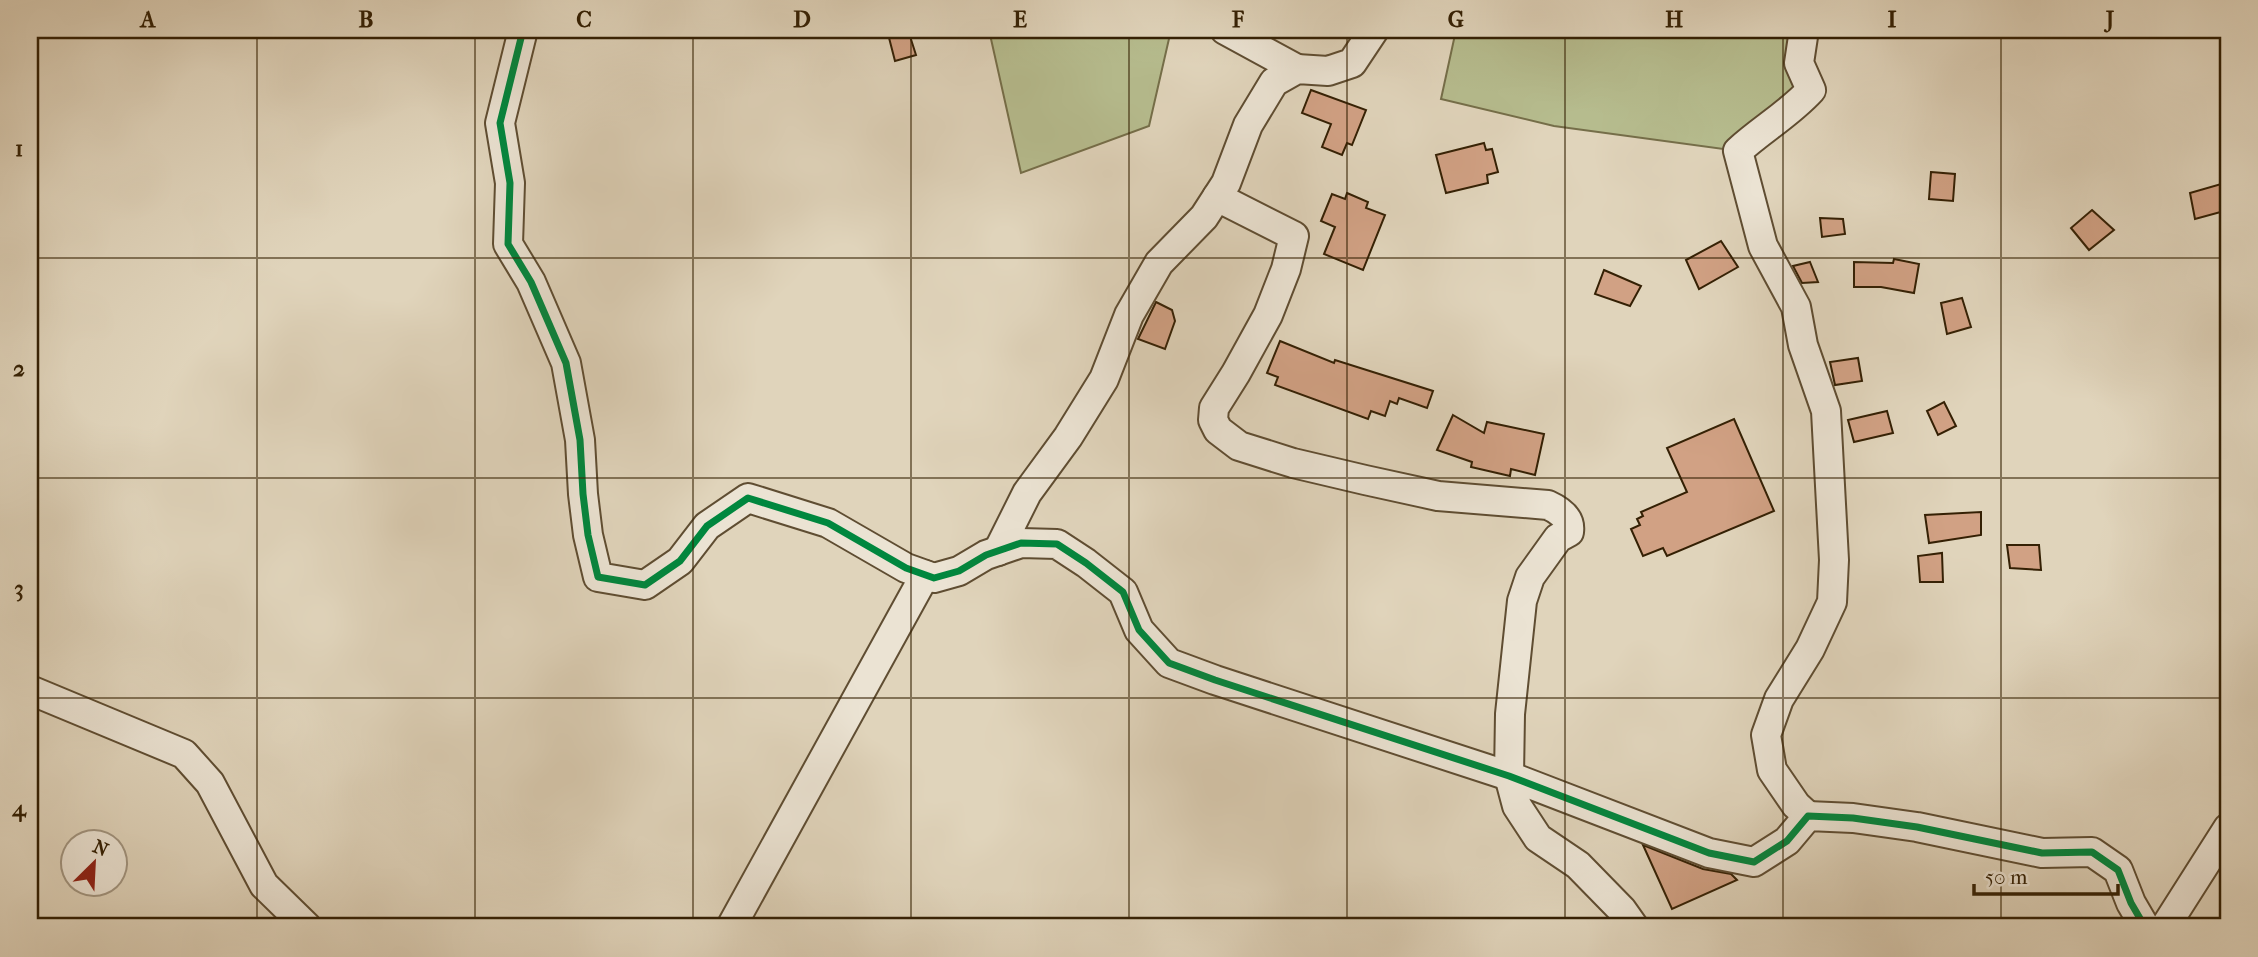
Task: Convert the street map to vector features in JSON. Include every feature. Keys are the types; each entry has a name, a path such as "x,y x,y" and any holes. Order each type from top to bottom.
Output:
{"street":[{"path":"523,30 500,123 510,183 508,244 531,282 566,363 580,440 586,522 598,577 645,585 680,561 707,526 747,498 828,523 906,568 934,578 959,571 986,555 1021,543 1056,544 1087,563 1123,592 1139,630 1170,663 1300,709 1509,776 1709,853 1754,862 1787,841 1808,816"},
{"path":"1225,30 1297,69 1328,71 1352,63 1374,30"},
{"path":"1804,30 1799,63 1811,90 1795,108 1759,132 1738,151 1763,246 1796,307 1803,345 1826,411 1834,560 1832,602 1811,649 1779,699 1766,735 1772,770 1796,805 1808,816 1853,818 1917,827 2042,853 2092,852 2118,870 2131,903 2145,927"},
{"path":"998,551 1027,493 1068,437 1104,379 1129,315 1159,263 1204,217 1226,183 1248,125 1273,82 1297,69"},
{"path":"1217,197 1294,236 1286,269 1268,315 1214,408 1213,420 1228,440 1293,463 1438,496 1548,505 1561,510 1570,526 1569,532 1558,538 1530,577 1522,601 1510,715 1509,776 1517,806 1538,838 1578,865 1622,910 1634,927"},
{"path":"731,927 925,575"},
{"path":"30,690 184,754 210,783 264,885 307,927"},
{"path":"2165,927 2228,828"}],"green space":[{"path":"989,30 1171,30 1149,126 1021,173"},
{"path":"1456,30 1804,30 1811,90 1738,151 1554,126 1441,99"}],"building":[{"path":"887,30 908,30 916,55 895,61"},
{"path":"1311,90 1366,110 1352,145 1347,143 1342,155 1322,147 1331,124 1302,113"},
{"path":"1484,143 1486,150 1492,149 1498,172 1487,175 1488,183 1446,193 1436,155"},
{"path":"1931,172 1955,174 1953,201 1929,199"},
{"path":"2228,182 2228,210 2195,219 2190,193"},
{"path":"1347,193 1368,202 1366,208 1385,215 1363,270 1324,254 1335,227 1321,221 1332,194 1345,199"},
{"path":"2092,210 2114,230 2089,250 2071,228"},
{"path":"1820,218 1843,219 1845,234 1822,237"},
{"path":"1721,241 1738,267 1699,289 1686,260"},
{"path":"1894,259 1919,264 1914,293 1881,287 1854,287 1854,262 1893,263"},
{"path":"1810,262 1818,282 1802,283 1793,266"},
{"path":"1604,270 1641,286 1630,306 1595,294"},
{"path":"1962,298 1971,327 1947,334 1941,303"},
{"path":"1156,302 1172,310 1175,321 1165,349 1138,339"},
{"path":"1280,341 1334,363 1335,360 1433,391 1427,408 1399,398 1397,404 1390,401 1385,416 1371,411 1368,419 1275,385 1278,377 1267,373"},
{"path":"1858,358 1862,381 1835,385 1830,362"},
{"path":"1944,402 1956,426 1938,435 1927,411"},
{"path":"1887,411 1893,433 1854,442 1848,420"},
{"path":"1453,415 1484,433 1487,422 1544,434 1535,475 1511,469 1510,476 1471,467 1472,462 1437,450"},
{"path":"1734,419 1774,511 1667,556 1663,548 1643,556 1631,529 1640,525 1637,519 1643,516 1641,512 1687,492 1667,448"},
{"path":"1981,512 1981,535 1929,543 1925,515"},
{"path":"2007,545 2039,545 2041,570 2010,568"},
{"path":"1942,553 1943,582 1920,582 1918,556"},
{"path":"1643,845 1703,869 1731,874 1737,880 1672,909"}],"cycle path":[{"path":"523,30 500,123 510,183 508,244 531,282 566,363 580,440 588,535 598,577 645,585 680,561 707,526 748,498 828,523 906,568 934,578 959,571 986,555 1021,543 1057,544 1123,592 1139,630 1169,663 1215,680 1509,776 1709,853 1754,862 1787,841 1808,816 1853,818 1917,827 2042,853 2092,852 2118,870 2131,903 2145,927"}]}
